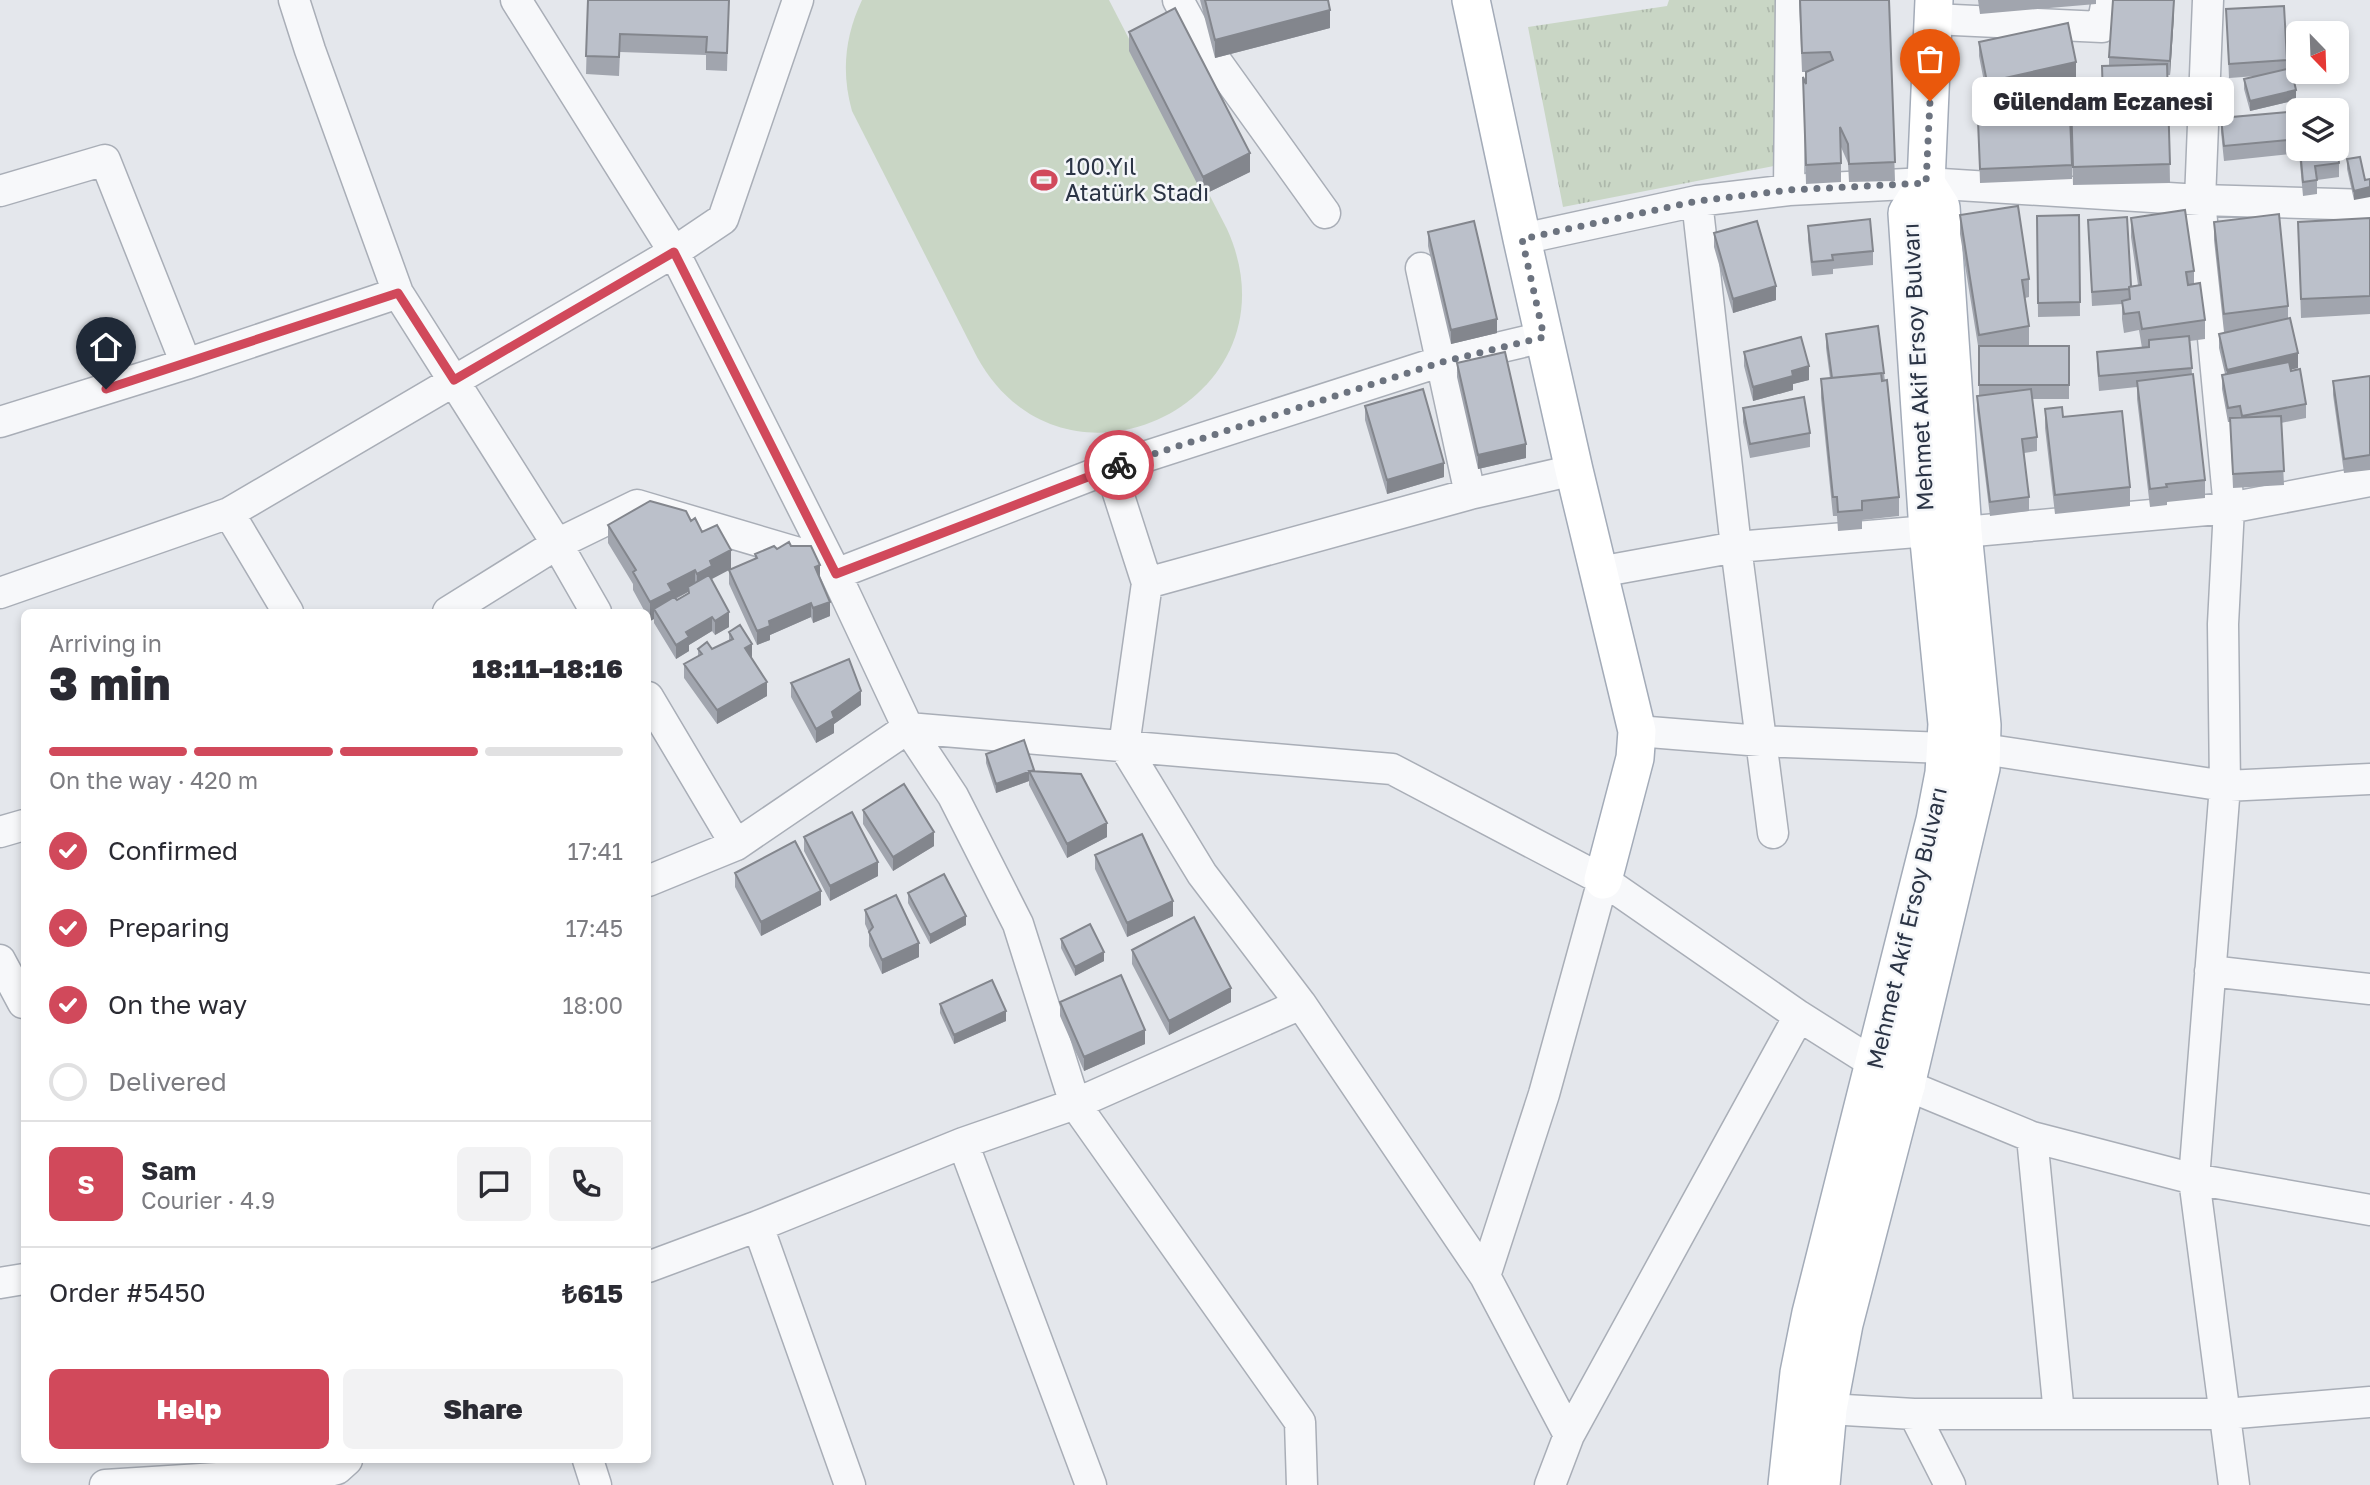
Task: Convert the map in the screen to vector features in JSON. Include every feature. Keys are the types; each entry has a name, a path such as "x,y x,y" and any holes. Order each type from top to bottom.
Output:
{"highway":[{"path":"1875,1064 1906,1085"}],"main road":[{"path":"1471,0 1574,470 1637,732 1635,758 1603,880"},
{"path":"1926,183 1934,9"},
{"name":"Mehmet Akif Ersoy Bulvarı","path":"1821,1485 1828,1409 1844,1324 1979,786 1983,749 1945,531 1907,213 1926,183"},
{"name":"Mehmet Akif Ersoy Bulvarı","path":"1787,1485 1794,1412 1804,1349 1935,820 1947,724 1945,531"}],"street":[{"path":"294,0 398,293 558,544 594,609"},
{"path":"516,0 674,252 833,568 908,728 953,796 1018,924 1075,1104 1300,1422 1302,1485"},
{"path":"0,593 229,513 674,252 723,219 798,0"},
{"path":"1178,0 1196,33 1325,213"},
{"path":"1789,190 1791,0"},
{"path":"1934,9 2102,27 2107,0"},
{"path":"2208,0 2200,200 2229,508 2223,624 2225,786 2194,1179 2234,1485"},
{"path":"0,191 104,160 186,364"},
{"path":"1522,239 1697,201 1789,190 1926,183 2200,200 2370,205"},
{"path":"1697,201 1736,547 1773,833"},
{"path":"1421,268 1470,494"},
{"path":"0,422 186,364 398,293"},
{"path":"453,609 558,544 637,505 833,568 1110,468 1442,362 1544,337"},
{"path":"1110,468 1147,583 1124,747 1202,874 1301,1004 1485,1276 1569,1435"},
{"path":"1147,583 1470,494 1574,470"},
{"path":"1598,572 1736,547 2229,508 2370,481"},
{"path":"229,513 286,609"},
{"path":"651,702 736,845"},
{"path":"651,880 736,845 908,728 1392,769 1603,880 1799,1016 1875,1064"},
{"path":"1637,732 1761,741 1946,748"},
{"path":"1983,749 2225,786 2370,779"},
{"path":"0,832 21,826"},
{"path":"1485,1276 1544,1094 1603,880"},
{"path":"0,960 16,1006"},
{"path":"2210,971 2370,989"},
{"path":"651,1266 758,1226 963,1143 1075,1104 1301,1004"},
{"path":"1550,1485 1569,1435 1799,1016"},
{"path":"1906,1085 2032,1137 2194,1179 2370,1210"},
{"path":"2032,1137 2059,1414"},
{"path":"963,1143 1091,1485"},
{"path":"758,1226 850,1485"},
{"path":"0,1283 21,1280"},
{"path":"1828,1409 1914,1414 2225,1414 2370,1402"},
{"path":"1914,1414 1950,1485"},
{"path":"105,1485 329,1471 344,1463"},
{"path":"589,1463 596,1485"}],"green space":[{"name":"100.Yıl Atatürk Stadı","path":"862,0 1109,0 1227,229 1242,290 1233,343 1205,386 1164,417 1115,432 1064,428 1016,404 977,357 852,111 846,54"},
{"path":"1669,0 1779,0 1779,165 1563,207 1528,27 1667,6"}],"building":[{"path":"588,0 729,0 727,53 706,52 707,37 620,34 619,57 586,56"},
{"path":"1205,0 1328,0 1330,10 1215,40"},
{"path":"1800,0 1889,0 1895,162 1849,164 1848,144 1840,127 1841,163 1806,165 1803,77 1806,84 1806,72 1833,60 1830,52 1802,53"},
{"path":"2113,0 2174,0 2170,61 2109,57"},
{"path":"2284,6 2286,60 2229,64 2226,9"},
{"path":"1175,8 1250,153 1203,177 1129,32"},
{"path":"2068,23 2076,62 1987,82 1979,42"},
{"path":"2167,64 2170,164 2073,167 2071,100 2103,99 2102,66"},
{"path":"2286,69 2286,84 2295,84 2296,90 2250,101 2244,79"},
{"path":"2022,85 2024,118 1983,121 1981,87"},
{"path":"2286,112 2286,140 2224,146 2221,118"},
{"path":"2070,116 2072,165 1980,169 1978,121"},
{"path":"2360,157 2365,180 2370,179 2370,187 2354,191 2349,159"},
{"path":"2301,161 2339,161 2315,166 2317,180 2303,182"},
{"path":"2018,206 2029,279 2022,280 2029,326 1979,335 1960,215"},
{"path":"2185,210 2194,271 2186,272 2188,285 2200,283 2205,320 2142,329 2139,312 2124,314 2122,301 2130,299 2129,287 2141,285 2131,218"},
{"path":"2279,214 2288,306 2224,314 2214,222"},
{"path":"2079,215 2080,302 2038,303 2037,216"},
{"path":"2127,217 2131,286 2129,289 2092,292 2088,220"},
{"path":"2370,218 2370,296 2301,299 2298,222"},
{"path":"1870,219 1873,251 1832,255 1833,260 1812,262 1808,226"},
{"path":"1474,221 1497,319 1451,330 1428,232"},
{"path":"1757,221 1776,286 1733,299 1714,233"},
{"path":"2290,318 2298,353 2227,370 2219,334"},
{"path":"1878,326 1884,373 1832,378 1826,334"},
{"path":"2189,336 2192,368 2099,376 2097,352 2149,347 2149,340"},
{"path":"1801,337 1809,366 1792,371 1793,376 1753,387 1744,352"},
{"path":"1979,346 2069,346 2069,385 1979,385"},
{"path":"1505,352 1526,444 1478,455 1457,363"},
{"path":"2289,362 2291,371 2300,369 2306,404 2242,416 2240,406 2228,408 2222,375"},
{"path":"1881,373 1882,381 1887,380 1899,497 1862,501 1862,510 1838,512 1837,497 1833,497 1821,379"},
{"path":"2193,374 2205,480 2166,484 2167,487 2150,489 2137,381"},
{"path":"2370,376 2370,455 2344,459 2333,381"},
{"path":"1423,389 1444,463 1387,480 1365,406"},
{"path":"2031,389 2037,437 2022,439 2029,497 1990,502 1977,396"},
{"path":"1804,397 1810,433 1750,444 1743,408"},
{"path":"2062,407 2063,417 2122,411 2130,487 2055,495 2045,409"},
{"path":"2281,416 2284,471 2233,474 2230,418"},
{"path":"650,501 686,511 691,521 695,518 702,532 717,525 731,550 710,561 712,566 697,574 695,570 668,584 672,591 650,602 633,572 636,570 608,525"},
{"path":"789,542 791,546 811,546 820,565 815,567 830,602 813,608 811,603 769,621 770,626 757,631 729,570 757,558 755,554 774,546 777,549"},
{"path":"709,575 729,612 715,621 712,617 686,632 689,637 676,645 654,609 674,597 677,600 689,593 688,587"},
{"path":"740,625 752,644 745,648 767,682 717,710 684,664 702,654 698,649 707,642 712,649 733,639 729,632"},
{"path":"849,659 861,691 832,712 834,718 816,729 791,683"},
{"path":"1024,740 1034,770 996,784 986,754"},
{"path":"1029,771 1081,774 1107,823 1067,844"},
{"path":"904,784 934,832 893,857 863,810"},
{"path":"852,812 878,862 830,886 804,837"},
{"path":"1142,834 1173,901 1127,923 1095,855"},
{"path":"795,841 821,891 761,922 735,873"},
{"path":"944,874 966,916 930,935 908,893"},
{"path":"896,895 919,943 882,960 869,932 873,927 865,910"},
{"path":"1194,917 1231,988 1169,1021 1132,950"},
{"path":"1090,924 1104,952 1075,967 1061,939"},
{"path":"1121,975 1145,1030 1084,1057 1060,1002"},
{"path":"992,980 1006,1011 954,1035 940,1004"}],"way so far":[{"path":"1119,465 1442,362 1544,337 1522,239 1697,201 1789,190 1926,183 1930,101"}],"place":[{"name":"Gülendam Eczanesi","path":"1930,101"},
{"name":"100.Yıl Atatürk Stadı","path":"1044,180"}],"route":[{"path":"106,389 398,293 454,380 674,252 836,574 1119,465"}]}
